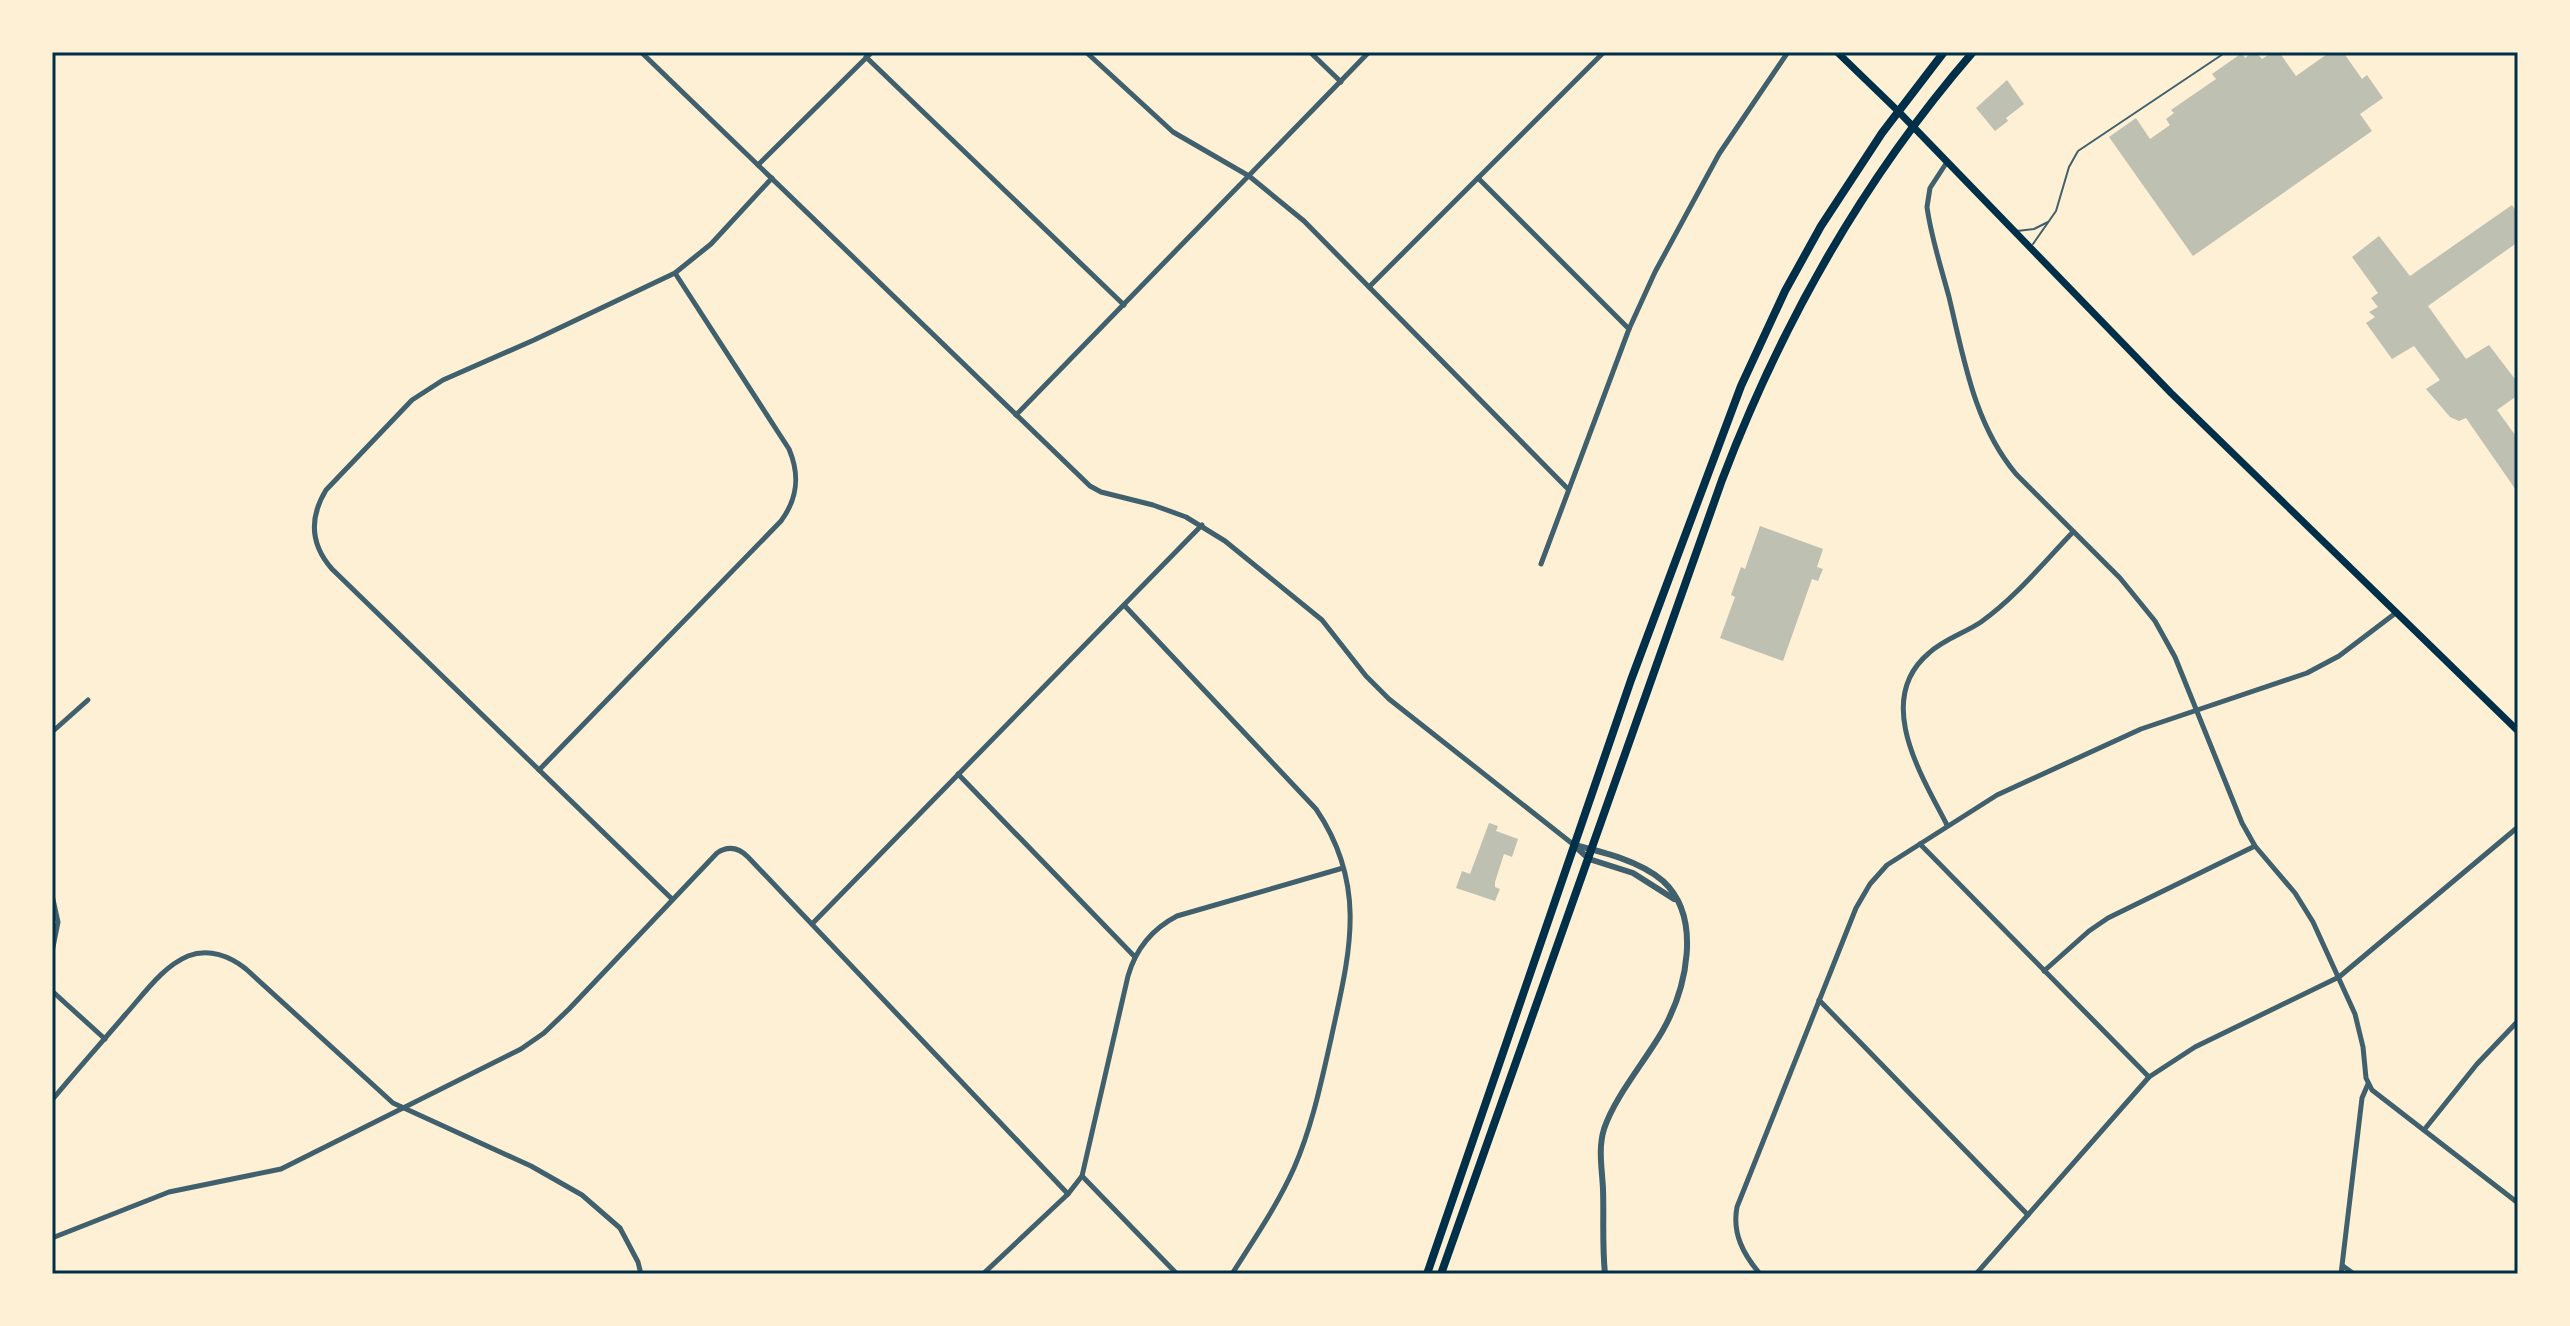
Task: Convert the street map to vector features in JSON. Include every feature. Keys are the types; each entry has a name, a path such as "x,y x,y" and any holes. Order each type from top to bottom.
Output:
{"highway":[{"path":"1427,1274 1652,620 1727,421 1758,348 1814,237 1898,111 1944,52"},
{"path":"1441,1274 1722,480 1753,402 1780,345 1859,205 1913,127 1973,52"}],"main road":[{"path":"1837,52 2201,422 2518,731"}],"street":[{"path":"641,52 1090,486 1186,517 1225,541 1322,620 1366,676 1395,705 1574,845 1641,877 1677,902 1687,937 1682,985 1663,1030 1608,1119 1600,1145 1605,1274"},
{"path":"1086,52 1173,132 1249,176 1304,221 1568,489"},
{"path":"1310,52 1341,82"},
{"path":"1016,415 1369,52"},
{"path":"1369,287 1604,52"},
{"path":"1541,564 1629,329 1655,272 1702,184 1788,52"},
{"path":"758,165 869,55 1124,305"},
{"path":"1947,162 1930,188 1927,207 1980,415 2004,460 2120,578 2155,621 2175,657 2236,810 2255,846 2306,908 2339,977 2361,1031 2368,1084 2376,1094 2518,1203"},
{"path":"672,899 326,562 315,542 313,523 318,503 333,481 393,418 429,388 675,273 711,244 772,178"},
{"path":"1478,178 1629,329"},
{"path":"539,770 781,521 795,492 795,469 789,449 675,273"},
{"path":"812,924 1202,525"},
{"path":"1947,825 1911,751 1904,728 1903,703 1908,682 1931,650 1990,615 2073,532"},
{"path":"1124,605 1311,803 1329,830 1343,868 1350,905 1350,953 1318,1098 1303,1147 1268,1219 1232,1274"},
{"path":"1760,1274 1747,1257 1737,1234 1737,1207 1856,908 1870,884 1887,865 1977,806 2020,783 2119,738 2323,665 2397,612"},
{"path":"52,732 88,700"},
{"path":"958,774 1135,957"},
{"path":"1976,1274 2149,1077 2195,1047 2339,977 2518,827"},
{"path":"1919,844 2149,1077"},
{"path":"2044,971 2108,918 2255,846"},
{"path":"52,1238 169,1192 281,1169 534,1041 569,1009 723,849 743,852 1068,1194"},
{"path":"983,1274 1068,1194 1082,1176 1128,976 1135,957 1151,934 1177,916 1343,868"},
{"path":"52,895 58,922 52,952"},
{"path":"52,1100 173,964 195,954 216,953 237,962 385,1097 403,1109 531,1166 582,1195 620,1228 641,1274"},
{"path":"52,991 105,1039"},
{"path":"1819,1000 2028,1215"},
{"path":"2424,1130 2484,1056 2518,1021"},
{"path":"2341,1274 2362,1098 2368,1084"},
{"path":"1082,1176 1177,1274"},
{"path":"2343,1266 2354,1274"}],"lane":[{"path":"2030,248 2052,218 2069,167 2078,151 2226,52"},
{"path":"2014,231 2034,229 2052,218"}],"building":[{"path":"2253,52 2262,59 2279,52 2296,76 2330,52 2343,52 2362,79 2367,75 2383,98 2360,114 2372,131 2193,256 2109,137 2136,118 2150,139 2170,125 2166,119 2174,113 2171,110 2216,79 2212,74 2242,53 2245,58"},
{"path":"2007,80 2024,104 1995,131 1976,108"},
{"path":"2512,205 2516,211 2518,209 2518,242 2428,306 2466,359 2489,345 2518,383 2518,395 2497,410 2518,439 2518,493 2466,418 2459,421 2450,417 2426,389 2440,380 2414,346 2392,359 2366,323 2375,317 2369,312 2378,307 2371,298 2378,293 2352,257 2379,236 2410,276"},
{"path":"1760,526 1823,549 1817,567 1823,569 1818,581 1812,579 1783,661 1720,638 1735,597 1731,595 1741,567 1745,569"},
{"path":"1489,823 1498,826 1496,831 1518,839 1512,857 1504,854 1495,882 1495,887 1500,889 1495,901 1456,888 1462,871 1470,874"}]}
